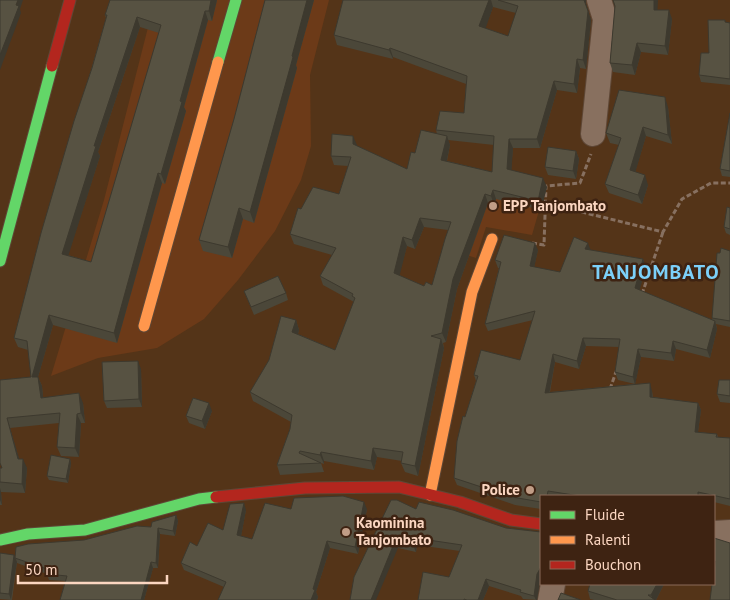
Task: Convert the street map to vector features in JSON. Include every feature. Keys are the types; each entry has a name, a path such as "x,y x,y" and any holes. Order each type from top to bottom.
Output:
{"street":[{"path":"0,262 70,0"},
{"path":"144,326 236,0"},
{"path":"593,134 606,19 599,0"},
{"path":"430,495 472,292 492,239"},
{"path":"0,540 28,534 85,530 199,499 305,488 399,487 460,502 511,520 540,524"},
{"path":"715,532 730,532"},
{"path":"550,600 553,585"}],"path":[{"path":"526,243 544,245 546,186 580,183 590,160 593,134"},
{"path":"641,298 663,232 682,199 711,183 730,183"},
{"path":"545,203 663,232"},
{"path":"609,392 619,364"}],"shaded area":[{"path":"155,0 329,0 310,75 311,146 301,180 275,231 238,280 204,319 157,348 98,358 51,376 104,200"},
{"name":"EPP Tanjombato","path":"445,166 546,186 532,235 486,227 476,258 448,249 463,213"}],"building":[{"path":"0,0 18,0 16,5 19,6 0,55"},
{"path":"110,0 211,0 209,11 205,11 180,101 182,102 161,174 158,173 114,333 49,315 32,377 38,377 41,398 79,393 81,413 77,414 75,448 57,447 60,413 7,418 18,459 23,459 22,484 0,482 0,468 2,468 0,463 0,380 31,377 27,341 14,338 41,233 74,121 92,68 107,15 105,15","holes":["137,17 161,25 91,262 62,254 96,146 94,146"]},
{"path":"265,0 307,0 250,212 239,208 228,247 199,240 234,119"},
{"path":"343,0 489,0 479,26 508,36 518,6 498,0 584,0 588,11 583,60 577,59 574,84 554,81 537,139 509,139 507,169 543,178 538,201 493,190 491,196 485,194 453,279 442,333 431,336 441,339 415,466 401,463 403,452 373,448 371,461 321,452 320,455 300,451 299,453 321,463 277,465 290,429 292,415 250,392 269,360 281,316 296,320 292,332 335,350 355,298 352,296 353,294 320,276 336,248 290,234 298,208 301,209 313,187 339,194 351,157 331,156 332,134 353,136 353,144 407,169 411,152 415,153 421,130 447,136 441,160 492,172 494,136 436,130 440,111 464,113 467,76 390,48 389,50 334,35","holes":["420,218 451,222 432,285 426,282 424,286 394,273 403,237 412,240"]},
{"path":"613,0 654,0 654,10 669,10 665,46 637,43 632,65 610,63 615,6"},
{"path":"708,20 725,20 725,22 730,23 730,79 699,75 701,53 709,53"},
{"path":"619,90 665,97 668,135 643,127 630,170 645,175 638,195 605,184 621,138 606,133"},
{"path":"730,113 730,171 720,169"},
{"path":"548,147 576,151 573,171 545,167"},
{"path":"727,207 730,208 730,229 724,227"},
{"path":"504,235 535,243 530,266 560,272 574,237 588,243 585,249 643,259 635,288 715,321 707,350 673,341 671,353 638,349 633,377 615,372 620,339 583,338 577,361 553,354 545,393 650,383 650,397 698,403 695,432 717,434 716,437 730,438 730,499 698,492 698,495 574,495 548,491 547,495 540,495 540,502 512,497 454,478 457,441 463,416 465,417 478,376 474,375 481,350 520,360 535,311 485,324 501,262 495,260"},
{"path":"721,248 730,251 730,321 712,318 717,253 720,253"},
{"path":"278,276 286,293 251,307 244,291"},
{"path":"138,361 139,399 104,401 102,362"},
{"path":"719,380 730,380 730,396 717,394"},
{"path":"193,398 209,403 202,421 186,416"},
{"path":"51,455 70,459 66,479 47,476"},
{"path":"343,496 364,502 355,547 327,541 311,600 218,600 226,582 181,563 190,542 197,546 208,523 223,530 230,504 244,503 237,535 252,539 265,503 291,509 294,498"},
{"path":"391,500 397,500 416,509 419,502 453,510 506,528 540,532 540,569 537,574 534,596 486,579 478,600 418,600 423,572 449,577 462,545 415,538 413,545 395,541 371,600 350,600 354,577"},
{"path":"176,515 173,531 158,528 156,563 151,562 141,600 60,600 67,576 47,574 47,569 15,558 16,547 28,544 84,540 137,526 151,527 152,522"},
{"path":"715,538 730,543 730,600 710,600 712,585 715,585"},
{"path":"0,553 14,555 9,594 0,593"},
{"path":"590,585 656,585 651,595 648,595 655,600 617,600 588,591"},
{"path":"561,593 581,600 558,600"}],"traffic: fast":[{"path":"218,62 236,0"},
{"path":"0,261 52,66"},
{"path":"0,540 28,534 85,530 199,499 216,497"}],"traffic: slow":[{"path":"144,326 218,62"},
{"path":"430,495 472,292 492,239"}],"traffic: jam":[{"path":"52,66 70,0"},
{"path":"216,497 305,488 399,487 460,502 511,520 540,524"}],"place":[{"name":"EPP Tanjombato","path":"493,206"},
{"name":"Police","path":"530,490"},
{"name":"Kaominina Tanjombato","path":"346,532"}],"district":[{"name":"TANJOMBATO","path":"656,272"}]}
